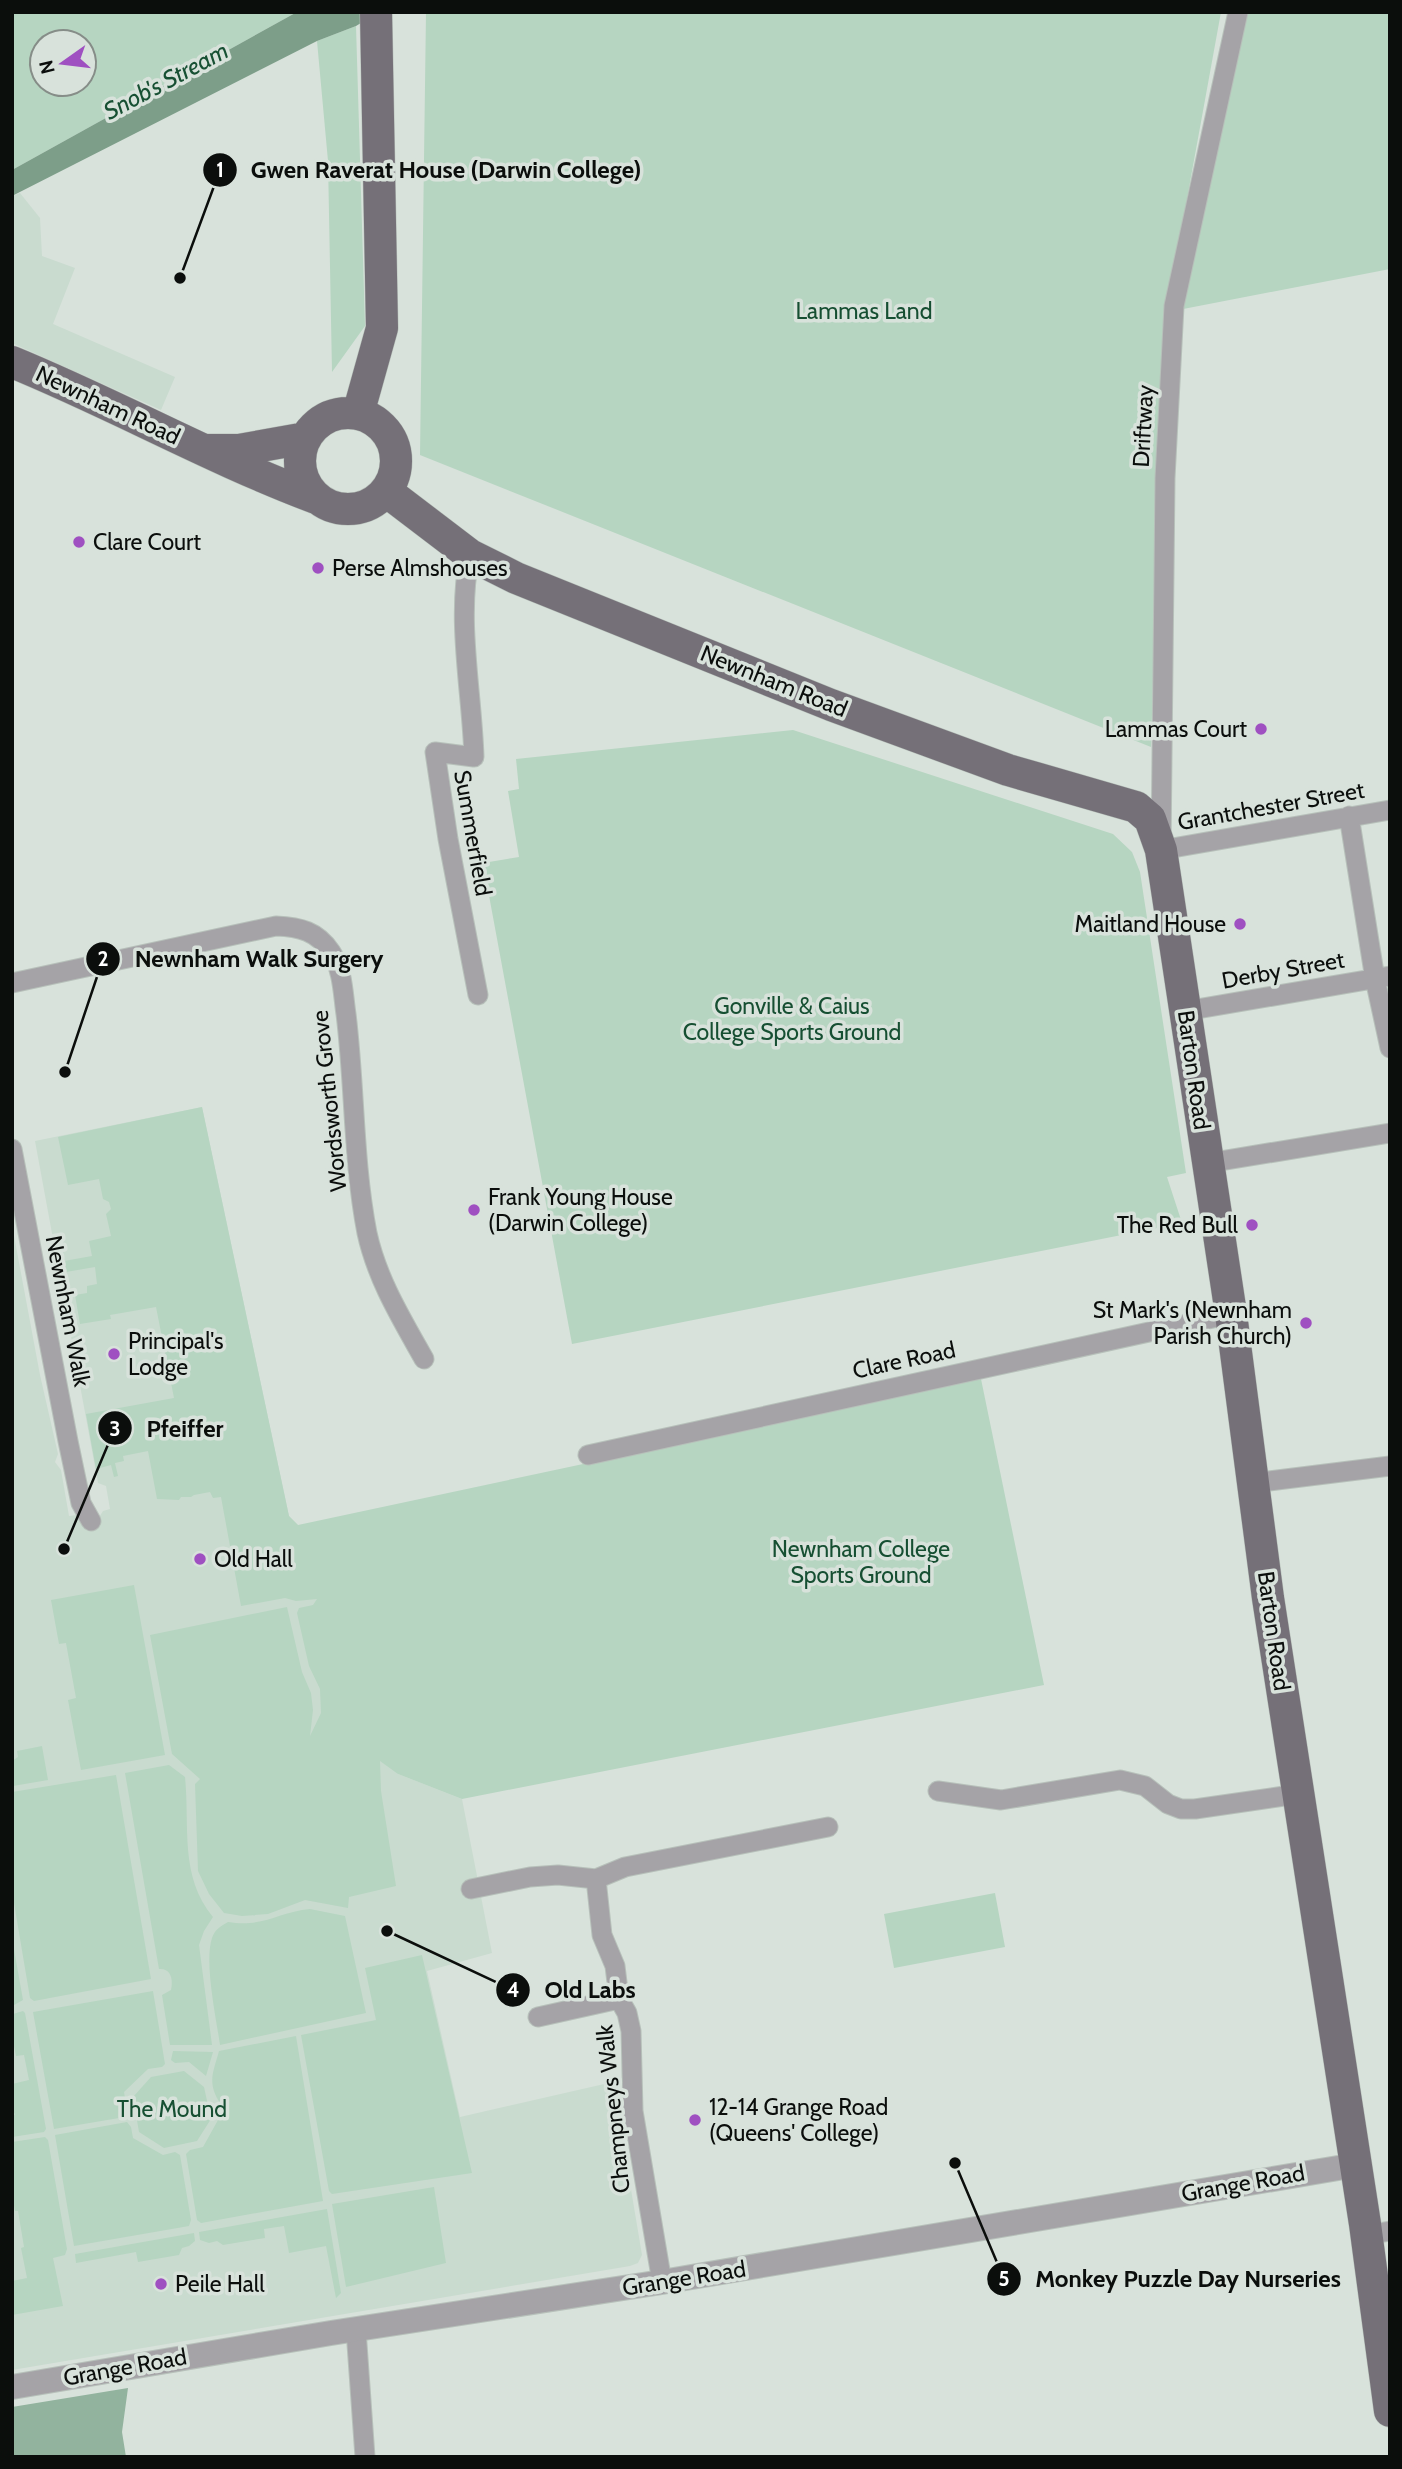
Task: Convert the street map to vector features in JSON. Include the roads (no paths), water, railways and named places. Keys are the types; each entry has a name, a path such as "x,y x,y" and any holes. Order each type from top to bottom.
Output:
{"main road":[{"path":"358,414 382,328 376,12"},
{"name":"Newnham Road","path":"12,362 93,396 226,462 316,498"},
{"path":"345,412 370,418 382,426 392,441 397,460 394,475 386,491 367,505 349,509 330,506 316,498 305,482 301,468 306,438 320,422 332,416 345,412"},
{"name":"Newnham Road","path":"203,450 239,450 306,438"},
{"name":"Newnham Road","path":"386,491 470,555 516,578 831,705 1008,769 1136,807 1150,819 1161,850"},
{"name":"Barton Road","path":"1161,850 1231,1314 1298,1794 1356,2165 1378,2233 1390,2412"}],"street":[{"name":"Driftway","path":"1161,850 1165,478 1174,306 1238,12"},
{"name":"Summerfield","path":"470,555 464,580 474,757 435,752 448,839 478,995"},
{"name":"Grantchester Street","path":"1161,850 1390,810"},
{"path":"1349,816 1382,978 1390,1048"},
{"name":"Wordsworth Grove","path":"12,983 276,926 310,931 322,940 332,953 341,981 351,1049 356,1142 368,1234 386,1292 424,1359"},
{"name":"Derby Street","path":"1185,1011 1382,978"},
{"path":"1208,1163 1390,1133"},
{"name":"Newnham Walk","path":"12,1149 81,1503 91,1521"},
{"name":"Clare Road","path":"588,1455 1231,1314"},
{"path":"1253,1483 1390,1466"},
{"path":"938,1791 1001,1800 1121,1780 1145,1786 1168,1804 1181,1809 1298,1794"},
{"path":"471,1889 530,1877 558,1875 596,1879 625,1867 828,1827"},
{"name":"Champneys Walk","path":"596,1879 602,1935 614,1966 619,1999 627,2013 631,2031 633,2111 662,2283"},
{"path":"538,2017 619,1999"},
{"name":"Grange Road","path":"12,2387 662,2283 1356,2165"},
{"path":"356,2330 365,2457"}],"place":[{"name":"Gwen Raverat House (Darwin College)","path":"180,278"},
{"name":"Clare Court","path":"79,542"},
{"name":"Perse Almshouses","path":"318,568"},
{"name":"Lammas Court","path":"1261,729"},
{"name":"Maitland House","path":"1240,924"},
{"name":"Newnham Walk Surgery","path":"65,1072"},
{"name":"Frank Young House (Darwin College)","path":"474,1210"},
{"name":"The Red Bull","path":"1252,1225"},
{"name":"St Mark's (Newnham Parish Church)","path":"1306,1323"},
{"name":"Principal's Lodge","path":"114,1354"},
{"name":"Pfeiffer","path":"64,1549"},
{"name":"Old Hall","path":"200,1559"},
{"name":"Old Labs","path":"387,1931"},
{"name":"12-14 Grange Road (Queens' College)","path":"695,2120"},
{"name":"Monkey Puzzle Day Nurseries","path":"955,2163"},
{"name":"Peile Hall","path":"161,2284"}],"water label":[{"name":"Snob's Stream","path":"166,81"}],"park label":[{"name":"Lammas Land","path":"864,311"},
{"name":"Gonville & Caius College Sports Ground","path":"792,1019"},
{"name":"Newnham College Sports Ground","path":"861,1562"},
{"name":"The Mound","path":"172,2109"}]}
